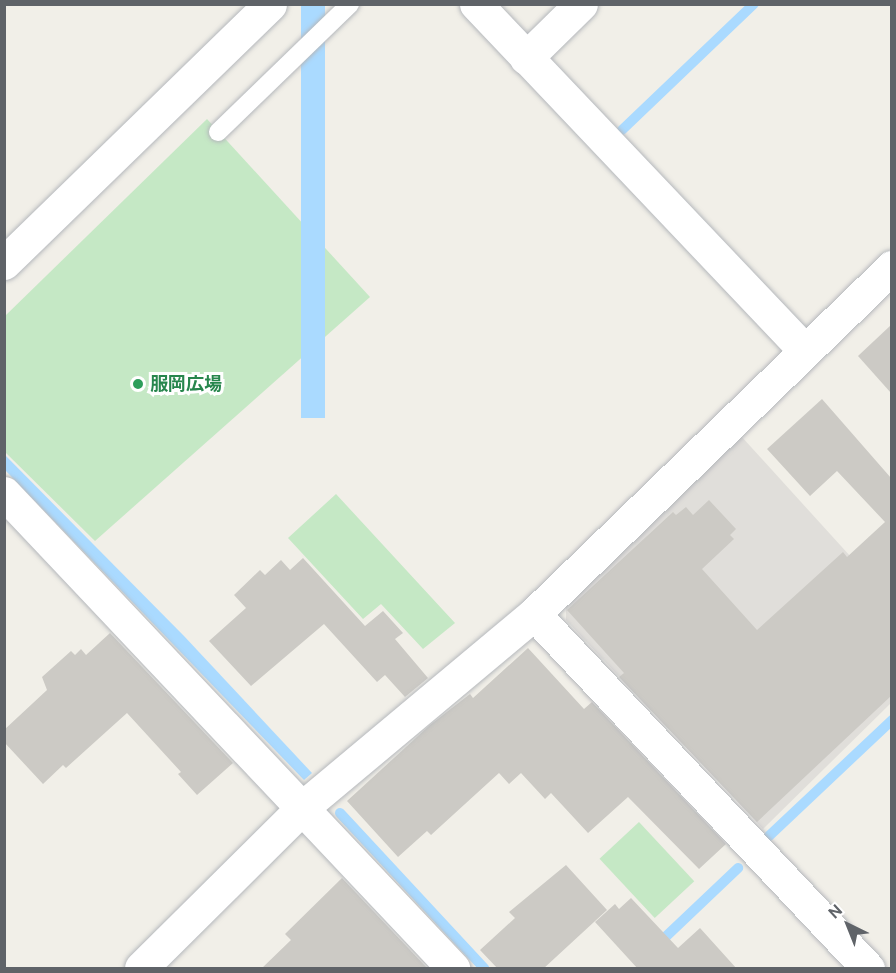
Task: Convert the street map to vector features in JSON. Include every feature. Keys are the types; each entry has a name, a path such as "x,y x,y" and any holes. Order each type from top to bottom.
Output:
{"street":[{"path":"4,263 270,4"},
{"path":"476,4 804,350"},
{"path":"525,58 581,4"},
{"path":"141,969 303,807 534,614 891,267"},
{"path":"4,493 303,807 453,969"},
{"path":"534,614 868,969"}],"lane":[{"path":"218,132 350,4"}],"shaded area":[{"path":"741,436 891,601 891,703 763,829 566,620 566,603"}],"green space":[{"name":"服岡広場","path":"207,119 370,297 95,541 5,452 5,316"},
{"path":"336,494 455,623 423,649 381,604 363,619 288,538"},
{"path":"639,822 694,881 655,918 600,859"}],"water":[{"path":"301,5 325,5 325,418 301,418"},
{"path":"4,454 184,636 312,773 304,780 5,470"}],"building":[{"path":"891,325 891,393 858,356"},
{"path":"822,399 891,478 891,696 757,822 619,677 624,673 567,610 673,512 676,515 686,507 693,515 709,500 736,529 730,535 734,539 702,569 757,630 843,552 847,557 885,522 837,471 810,496 767,449"},
{"path":"303,558 365,626 383,611 403,633 395,639 428,678 405,697 385,675 377,682 324,624 251,686 209,641 246,608 234,595 260,570 265,575 281,560 290,570"},
{"path":"110,633 233,763 197,795 178,774 181,772 127,713 66,768 63,765 43,784 4,742 4,730 47,690 42,677 71,651 75,655 81,649 86,655"},
{"path":"528,648 584,709 592,702 726,844 699,869 628,797 588,833 551,793 545,799 521,773 509,784 499,773 431,835 427,831 398,857 347,801 430,725 470,694 473,698"},
{"path":"566,865 607,910 543,969 498,969 480,950 515,918 509,912"},
{"path":"342,878 428,969 261,969 291,940 285,934"},
{"path":"631,898 678,948 700,928 737,969 638,969 595,922 615,904 619,909"}],"waterway":[{"path":"622,130 754,4"},
{"path":"769,836 892,720"},
{"path":"340,813 484,968"},
{"path":"657,945 738,868"}],"place":[{"name":"服岡広場","path":"138,384"}]}
